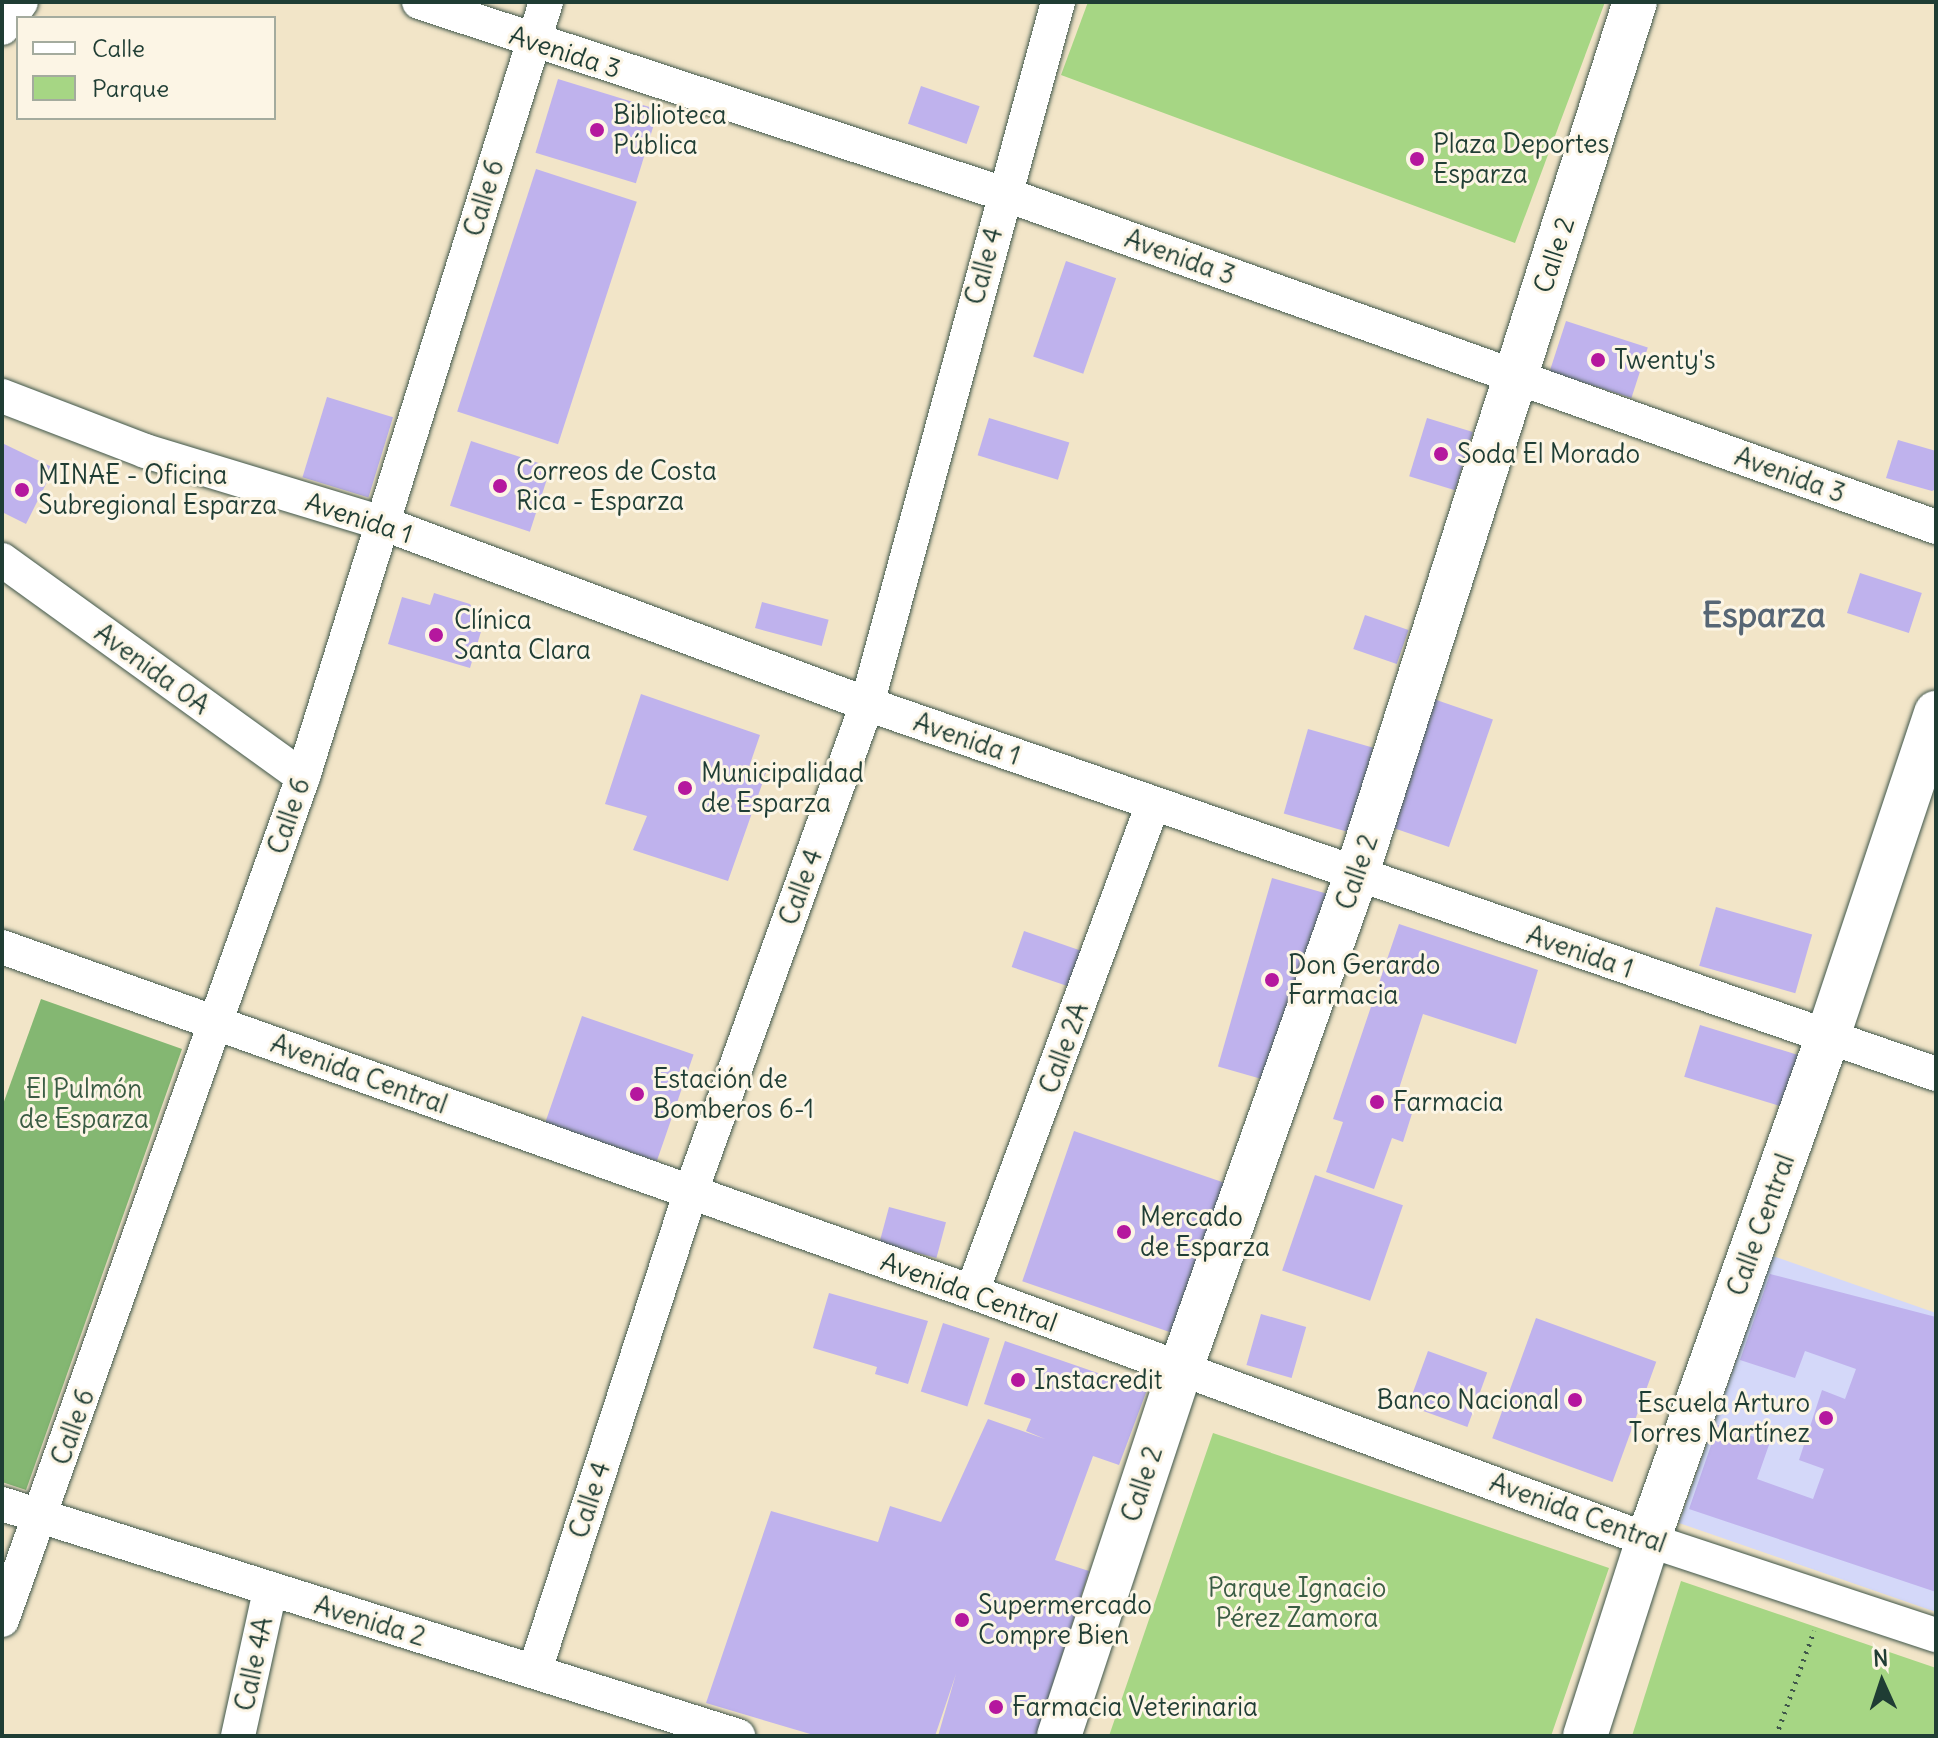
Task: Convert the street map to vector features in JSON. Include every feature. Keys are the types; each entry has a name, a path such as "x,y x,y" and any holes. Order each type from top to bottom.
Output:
{"street":[{"path":"2,28 21,2"},
{"name":"Avenida 3","path":"419,2 533,42 1004,194 1936,527"},
{"name":"Calle 6","path":"2,1620 218,1023 303,777 546,2"},
{"name":"Calle 4","path":"535,1670 690,1194 867,704 1058,2"},
{"name":"Calle 2","path":"1059,1736 1181,1368 1357,873 1635,2"},
{"name":"Avenida 1","path":"2,396 145,451 382,523 867,704 1827,1039 1936,1074"},
{"name":"Avenida 0A","path":"2,560 303,777"},
{"name":"Calle Central","path":"1585,1736 1648,1540 1827,1039 1936,713"},
{"name":"Calle 2A","path":"972,1292 1153,804"},
{"name":"Avenida Central","path":"2,947 972,1292 1648,1540 1936,1635"},
{"name":"Avenida 2","path":"2,1504 270,1591 535,1670 738,1736"},
{"name":"Calle 4A","path":"238,1736 270,1591"}],"path":[{"path":"1776,1736 1818,1619"}],"shaded area":[{"name":"Escuela Arturo Torres Martínez","path":"1773,1256 1936,1313 1936,1612 1679,1523"}],"green space":[{"name":"Plaza Deportes Esparza","path":"1088,2 1605,2 1515,243 1061,75"},
{"name":"El Pulmón de Esparza","path":"41,999 182,1049 26,1490 2,1482 2,1107"},
{"name":"Parque Ignacio Pérez Zamora","path":"1213,1433 1609,1568 1551,1736 1109,1736"},
{"path":"1681,1581 1936,1668 1936,1736 1632,1736"}],"building":[{"name":"Biblioteca Pública","path":"558,79 658,110 636,183 535,153"},
{"path":"921,86 980,106 967,144 908,124"},
{"path":"536,169 637,202 558,444 457,412"},
{"path":"1066,261 1116,278 1083,374 1033,356"},
{"name":"Twenty's","path":"1566,321 1648,348 1631,398 1550,371"},
{"path":"327,397 393,417 368,498 302,477"},
{"path":"989,418 1069,443 1058,480 978,455"},
{"name":"Soda El Morado","path":"1427,418 1473,432 1455,490 1409,476"},
{"path":"1898,440 1936,451 1936,489 1932,491 1886,478"},
{"name":"Correos de Costa Rica - Esparza","path":"471,441 551,467 530,532 450,506"},
{"name":"MINAE - Oficina Subregional Esparza","path":"2,443 54,468 26,524 2,512"},
{"path":"1860,573 1922,593 1909,633 1847,613"},
{"name":"Clínica Santa Clara","path":"434,593 470,604 483,625 470,668 388,644 402,597 430,605"},
{"path":"762,602 829,620 822,646 755,628"},
{"path":"1365,615 1408,630 1397,664 1353,649"},
{"name":"Municipalidad de Esparza","path":"641,694 760,735 749,767 766,773 728,881 633,850 647,816 605,804"},
{"path":"1422,695 1493,719 1449,847 1378,823"},
{"path":"1308,729 1373,748 1349,832 1284,814"},
{"path":"1272,878 1330,895 1276,1083 1218,1066"},
{"path":"1716,907 1812,935 1795,993 1699,966"},
{"path":"1399,924 1538,970 1516,1044 1423,1014 1396,1098 1415,1104 1403,1142 1392,1138 1374,1189 1326,1172 1343,1122 1333,1119"},
{"path":"1024,931 1085,952 1073,988 1012,967"},
{"name":"Estación de Bomberos 6-1","path":"582,1016 694,1054 657,1161 545,1123"},
{"path":"1700,1025 1801,1056 1786,1108 1684,1077"},
{"name":"Mercado de Esparza","path":"1074,1131 1227,1184 1175,1334 1022,1281"},
{"path":"1315,1175 1403,1205 1370,1301 1282,1270"},
{"path":"889,1207 946,1222 936,1258 879,1243"},
{"name":"Escuela Arturo Torres Martínez","path":"1770,1274 1936,1317 1936,1592 1689,1509 1718,1425 1770,1442 1757,1479 1813,1499 1824,1469 1799,1460 1822,1390 1845,1399 1856,1369 1805,1351 1795,1378 1740,1360"},
{"path":"829,1293 928,1321 908,1384 875,1374 877,1367 813,1348"},
{"path":"1261,1314 1306,1327 1292,1378 1246,1365"},
{"name":"Banco Nacional","path":"1536,1318 1656,1362 1613,1482 1492,1438"},
{"path":"943,1323 990,1338 967,1407 921,1391"},
{"path":"1005,1341 1147,1390 1119,1465 1093,1456 1055,1560 1089,1571 1036,1736 938,1736 956,1674 935,1736 817,1736 706,1703 771,1511 878,1542 890,1506 941,1522 988,1419 1045,1439 1026,1431 1031,1419 984,1404"},
{"path":"1428,1351 1487,1373 1467,1427 1408,1406"}],"place":[{"name":"Biblioteca Pública","path":"597,130"},
{"name":"Plaza Deportes Esparza","path":"1417,159"},
{"name":"Twenty's","path":"1598,360"},
{"name":"Soda El Morado","path":"1441,454"},
{"name":"Correos de Costa Rica - Esparza","path":"500,486"},
{"name":"MINAE - Oficina Subregional Esparza","path":"22,490"},
{"name":"Clínica Santa Clara","path":"436,635"},
{"name":"Municipalidad de Esparza","path":"685,788"},
{"name":"Don Gerardo Farmacia","path":"1272,980"},
{"name":"Estación de Bomberos 6-1","path":"637,1094"},
{"name":"Farmacia","path":"1377,1102"},
{"name":"Mercado de Esparza","path":"1124,1232"},
{"name":"Instacredit","path":"1018,1380"},
{"name":"Banco Nacional","path":"1575,1400"},
{"name":"Escuela Arturo Torres Martínez","path":"1826,1418"},
{"name":"Supermercado Compre Bien","path":"962,1620"},
{"name":"Farmacia Veterinaria","path":"996,1707"}],"district":[{"name":"Esparza","path":"1764,615"}]}
